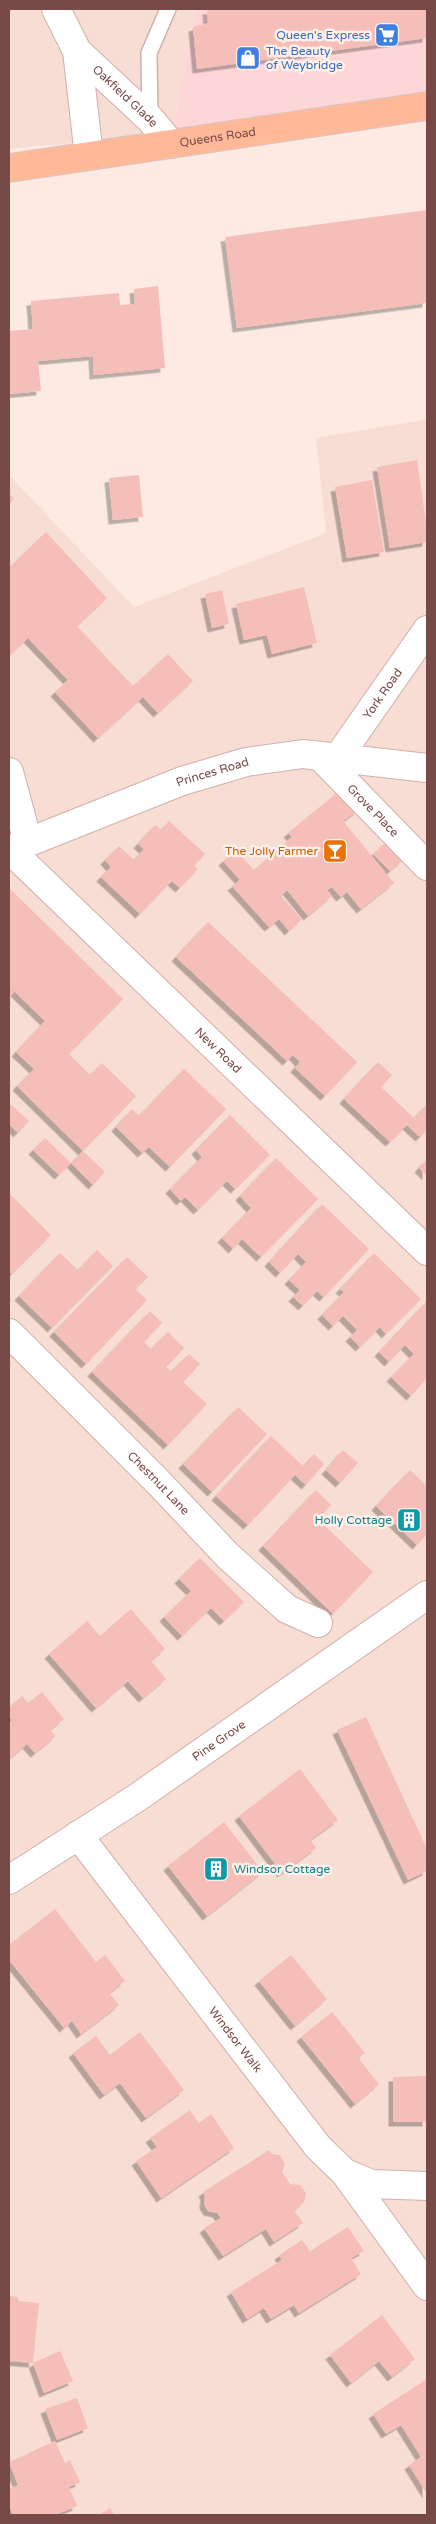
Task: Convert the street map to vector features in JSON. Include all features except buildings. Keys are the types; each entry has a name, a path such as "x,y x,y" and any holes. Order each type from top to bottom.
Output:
{"main road":[{"name":"Queens Road","path":"9,168 427,106"}],"street":[{"name":"Oakfield Glade","path":"56,9 77,51 89,156"},
{"name":"Oakfield Glade","path":"77,51 150,119 171,144"},
{"name":"York Road","path":"329,756 427,630"},
{"name":"Princes Road","path":"16,847 182,781 246,762 303,754 427,768"},
{"name":"Grove Place","path":"329,756 427,866"},
{"path":"9,772 16,847"},
{"name":"New Road","path":"16,847 427,1251"},
{"name":"Chestnut Lane","path":"9,1333 228,1556 287,1609 318,1623"},
{"name":"Pine Grove","path":"9,1880 293,1690 427,1595"},
{"name":"Windsor Walk","path":"78,1835 318,2147 345,2173 371,2184 427,2186"},
{"path":"345,2173 427,2286"}],"lane":[{"path":"150,119 149,53 168,9"}],"shaded area":[{"path":"9,9 196,9 172,134 9,149"},
{"path":"196,9 427,9 427,96 172,134"},
{"path":"427,415 427,2515 9,2515 9,475 134,607 326,533 316,438 423,420"}],"place":[{"name":"Queen's Express","path":"387,35"},
{"name":"The Beauty of Weybridge","path":"248,58"},
{"name":"The Jolly Farmer","path":"335,851"},
{"name":"Holly Cottage","path":"409,1520"},
{"name":"Windsor Cottage","path":"216,1869"}]}
